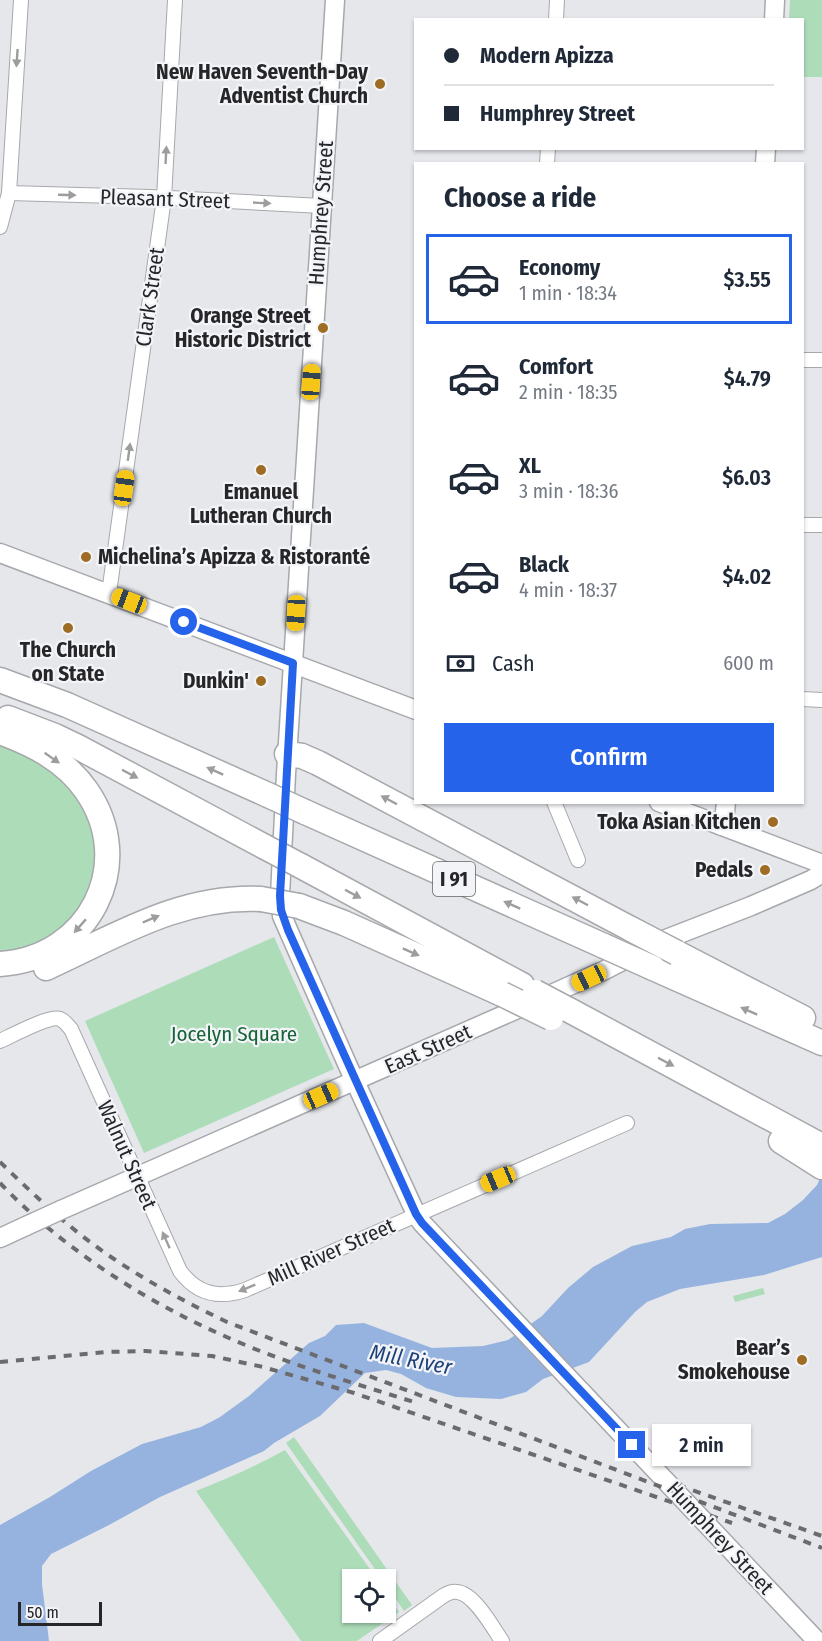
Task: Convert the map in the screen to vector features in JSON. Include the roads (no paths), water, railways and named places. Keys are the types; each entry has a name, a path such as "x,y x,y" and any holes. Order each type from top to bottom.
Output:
{"highway":[{"path":"0,664 21,673 52,699"},
{"name":"I 91","path":"0,680 52,699 822,1043"},
{"path":"0,716 56,736 301,866 512,989 560,1014 576,1029 614,1034 728,1096 741,1114 754,1125 820,1159"},
{"path":"0,732 44,751 80,781 90,795 101,819 107,853 100,893 92,910 78,929 62,944 39,957 18,963 0,964"},
{"path":"287,754 302,756 318,763 810,1021 822,1030"},
{"path":"0,978 38,972 144,922 185,907 218,900 261,899 299,906 512,989"}],"street":[{"path":"0,227 9,193 21,0"},
{"name":"Clark Street","path":"109,593 164,198 175,0"},
{"name":"Humphrey Street","path":"335,0 287,754 281,910 355,1081 422,1223 818,1641"},
{"path":"556,18 557,0"},
{"path":"774,18 775,0"},
{"name":"Pleasant Street","path":"9,193 322,206"},
{"path":"804,360 822,360"},
{"path":"804,525 822,525"},
{"path":"0,553 414,709"},
{"path":"804,699 822,700"},
{"path":"555,804 578,860"},
{"path":"664,804 822,864"},
{"path":"722,826 726,804"},
{"name":"East Street","path":"0,1238 605,970 661,941 751,906 822,873"},
{"name":"Walnut Street","path":"0,1041 48,1020 60,1019 71,1029 180,1271 197,1288"},
{"name":"Mill River Street","path":"197,1288 220,1295 232,1294 627,1123"},
{"path":"380,1641 443,1596 451,1592 459,1592 472,1599 502,1641"}],"water":[{"name":"Mill River","path":"822,1174 822,1257 764,1275 680,1289 647,1302 589,1362 543,1379 526,1392 501,1399 456,1397 426,1388 401,1374 386,1370 365,1373 320,1416 264,1451 160,1497 51,1554 42,1566 49,1641 0,1641 0,1525 91,1471 142,1444 201,1427 220,1417 249,1396 309,1343 325,1336 336,1325 364,1323 432,1348 483,1346 508,1340 542,1316 568,1288 593,1267 632,1246 671,1237 685,1229 710,1224 768,1223 785,1214 803,1200 817,1185"}],"railway":[{"path":"0,1162 96,1247 153,1284 227,1322 822,1548"},
{"path":"0,1183 23,1206 75,1249 131,1287 190,1320 268,1354 317,1372 417,1403"},
{"path":"0,1362 105,1352 146,1351 212,1356 263,1367 354,1393 732,1523"},
{"path":"678,1485 822,1536"}],"place":[{"name":"New Haven Seventh-Day Adventist Church","path":"380,84"},
{"name":"Orange Street Historic District","path":"323,328"},
{"name":"Emanuel Lutheran Church","path":"261,470"},
{"name":"Michelina’s Apizza & Ristoranté","path":"86,557"},
{"name":"The Church on State","path":"68,628"},
{"name":"Dunkin'","path":"261,681"},
{"name":"Toka Asian Kitchen","path":"773,822"},
{"name":"Pedals","path":"765,870"},
{"name":"Bear’s Smokehouse","path":"802,1360"}],"park label":[{"name":"Jocelyn Square","path":"234,1034"}]}
